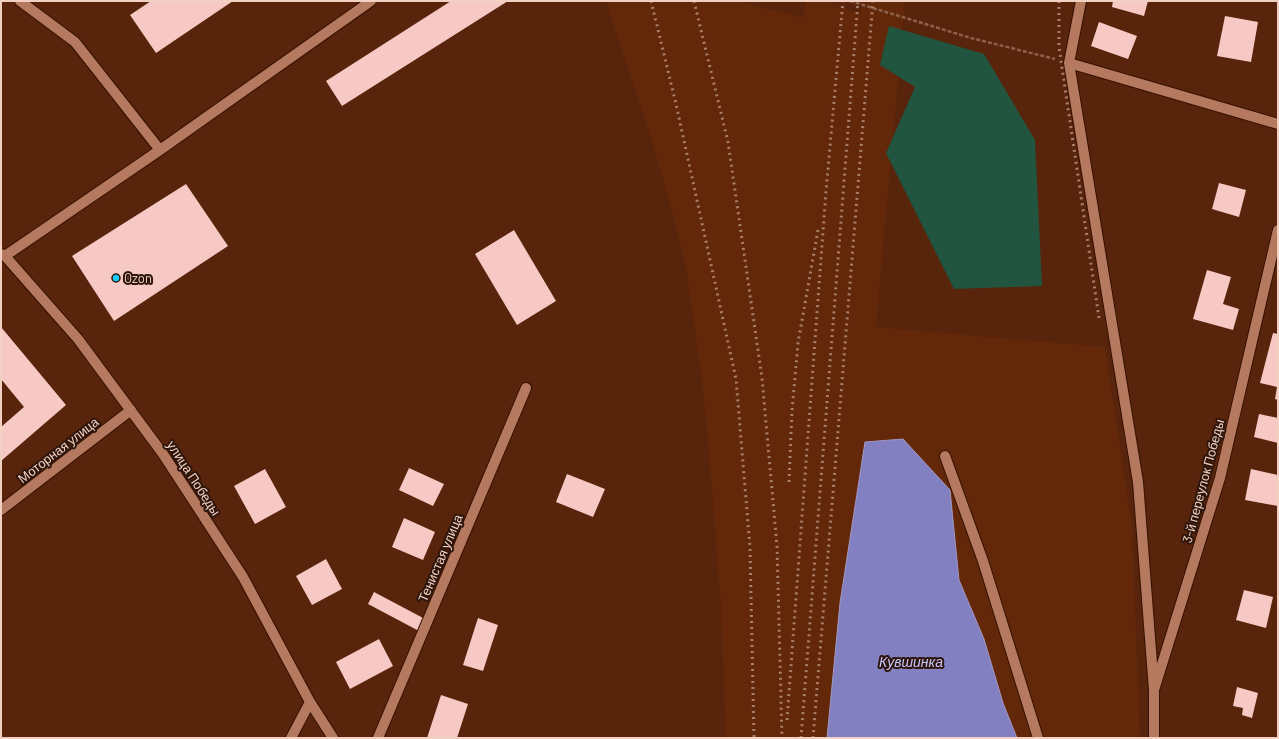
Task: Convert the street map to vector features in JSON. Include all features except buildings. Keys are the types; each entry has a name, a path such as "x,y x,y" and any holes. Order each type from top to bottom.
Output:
{"street":[{"path":"20,1 75,42 160,150"},
{"path":"3,255 160,150 371,1"},
{"path":"1081,1 1069,63 1138,482 1154,690"},
{"path":"1069,63 1278,124"},
{"name":"3-й переулок Победы","path":"1154,738 1154,690 1220,478 1278,230"},
{"name":"улица Победы","path":"3,255 78,339 164,454 243,577 310,702 333,738"},
{"name":"Тенистая улица","path":"378,738 526,388"},
{"name":"Моторная улица","path":"1,510 131,410"},
{"path":"945,456 983,561 1038,738"},
{"path":"290,738 310,702"}],"path":[{"path":"850,1 971,38 1069,63"}],"shaded area":[{"path":"606,1 736,1 804,18 805,1 825,1 861,13 862,1 905,1 876,327 1105,347 1132,528 1140,738 726,738 721,609 709,450 702,379 686,267 650,133"}],"green space":[{"path":"889,26 984,54 1035,140 1042,286 954,289 886,153 915,87 880,65"}],"water":[{"name":"Кувшинка","path":"903,439 950,490 959,580 984,639 1003,703 1017,738 827,738 840,603 865,442"}],"railway":[{"path":"651,1 676,104 736,379 750,547 754,738"},
{"path":"694,1 728,142 762,378 777,546 782,738"},
{"path":"787,720 826,191 843,1"},
{"path":"801,738 858,1"},
{"path":"813,738 873,1"},
{"path":"1059,1 1059,47 1099,318"},
{"path":"789,482 792,411 798,343 818,230"}],"place":[{"name":"Ozon","path":"116,278"}]}
